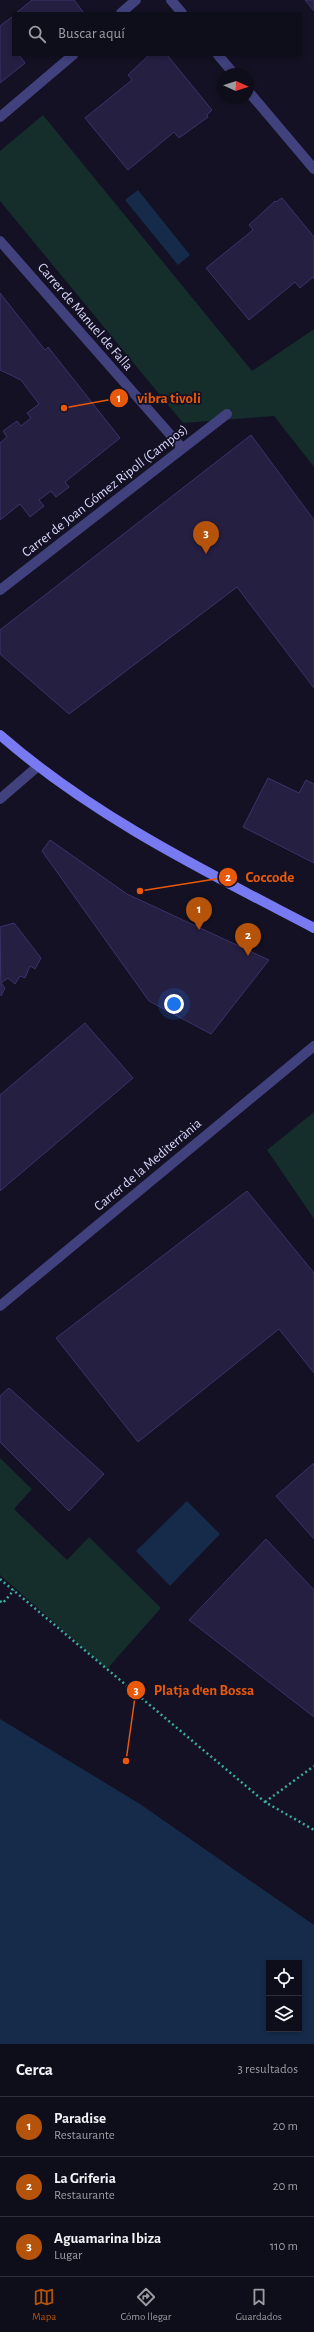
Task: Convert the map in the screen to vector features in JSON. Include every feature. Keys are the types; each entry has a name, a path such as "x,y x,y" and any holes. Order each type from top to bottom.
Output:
{"street":[{"path":"122,12 136,0"},
{"path":"171,0 181,12"},
{"path":"0,117 72,56"},
{"path":"219,56 229,68"},
{"path":"254,98 314,169"},
{"name":"Carrer de Manuel de Falla","path":"0,241 182,448"},
{"name":"Carrer de Joan Gómez Ripoll (Campos)","path":"0,590 227,414"},
{"path":"0,735 37,767 135,833 314,928"},
{"path":"0,799 37,767"},
{"name":"Carrer de la Mediterrània","path":"0,1306 314,1046"}],"path":[{"path":"0,1578 265,1802 314,1830"},
{"path":"0,1601 3,1603 14,1590"},
{"path":"265,1802 314,1766"}],"green space":[{"path":"43,115 252,371 314,329 314,467 274,416 183,423 0,201 0,151"},
{"path":"314,1112 314,1219 267,1150"},
{"path":"0,1458 32,1489 14,1509 67,1560 89,1537 161,1608 107,1669 0,1575"}],"water":[{"path":"138,190 190,255 178,265 125,200"},
{"path":"187,1501 220,1534 170,1586 136,1551"},
{"path":"0,1719 140,1804 314,1925 314,2044 0,2044"}],"building":[{"path":"32,0 74,0 83,12 17,12"},
{"path":"305,0 314,0 314,11"},
{"path":"12,17 12,56 20,56 25,63 0,83 0,26"},
{"path":"148,56 168,56 212,110 207,115 208,117 179,138 174,132 128,170 85,118 132,80 128,75"},
{"path":"282,198 314,237 314,279 313,277 300,288 295,282 249,320 206,268 253,230 249,225 275,201 276,202"},
{"path":"0,293 45,350 48,347 120,438 65,482 69,487 56,497 51,491 39,500 44,506 30,517 20,504 0,520 0,443 7,437 3,431 17,421 21,426 31,418 27,413 39,404 21,380 0,370"},
{"path":"251,435 314,520 314,688 237,587 69,714 0,654 0,630"},
{"path":"268,778 299,793 306,780 314,784 314,863 243,827"},
{"path":"50,840 127,894 269,960 211,1034 149,1001 42,851"},
{"path":"14,923 41,958 35,969 30,966 25,978 20,976 15,984 8,978 1,983 5,988 1,996 0,927"},
{"path":"85,1023 133,1078 0,1191 0,1095"},
{"path":"247,1191 314,1273 314,1373 279,1329 138,1442 56,1338"},
{"path":"9,1388 104,1474 69,1511 0,1442 0,1396"},
{"path":"314,1463 314,1539 276,1496"},
{"path":"266,1539 314,1590 314,1717 189,1620"}],"place":[{"name":"vibra tivoli","path":"64,408"},
{"name":"Aguamarina Ibiza","path":"206,554"},
{"name":"Coccode","path":"140,891"},
{"name":"Paradise","path":"199,930"},
{"name":"La Griferia","path":"248,956"},
{"name":"Platja d'en Bossa","path":"126,1761"}]}
